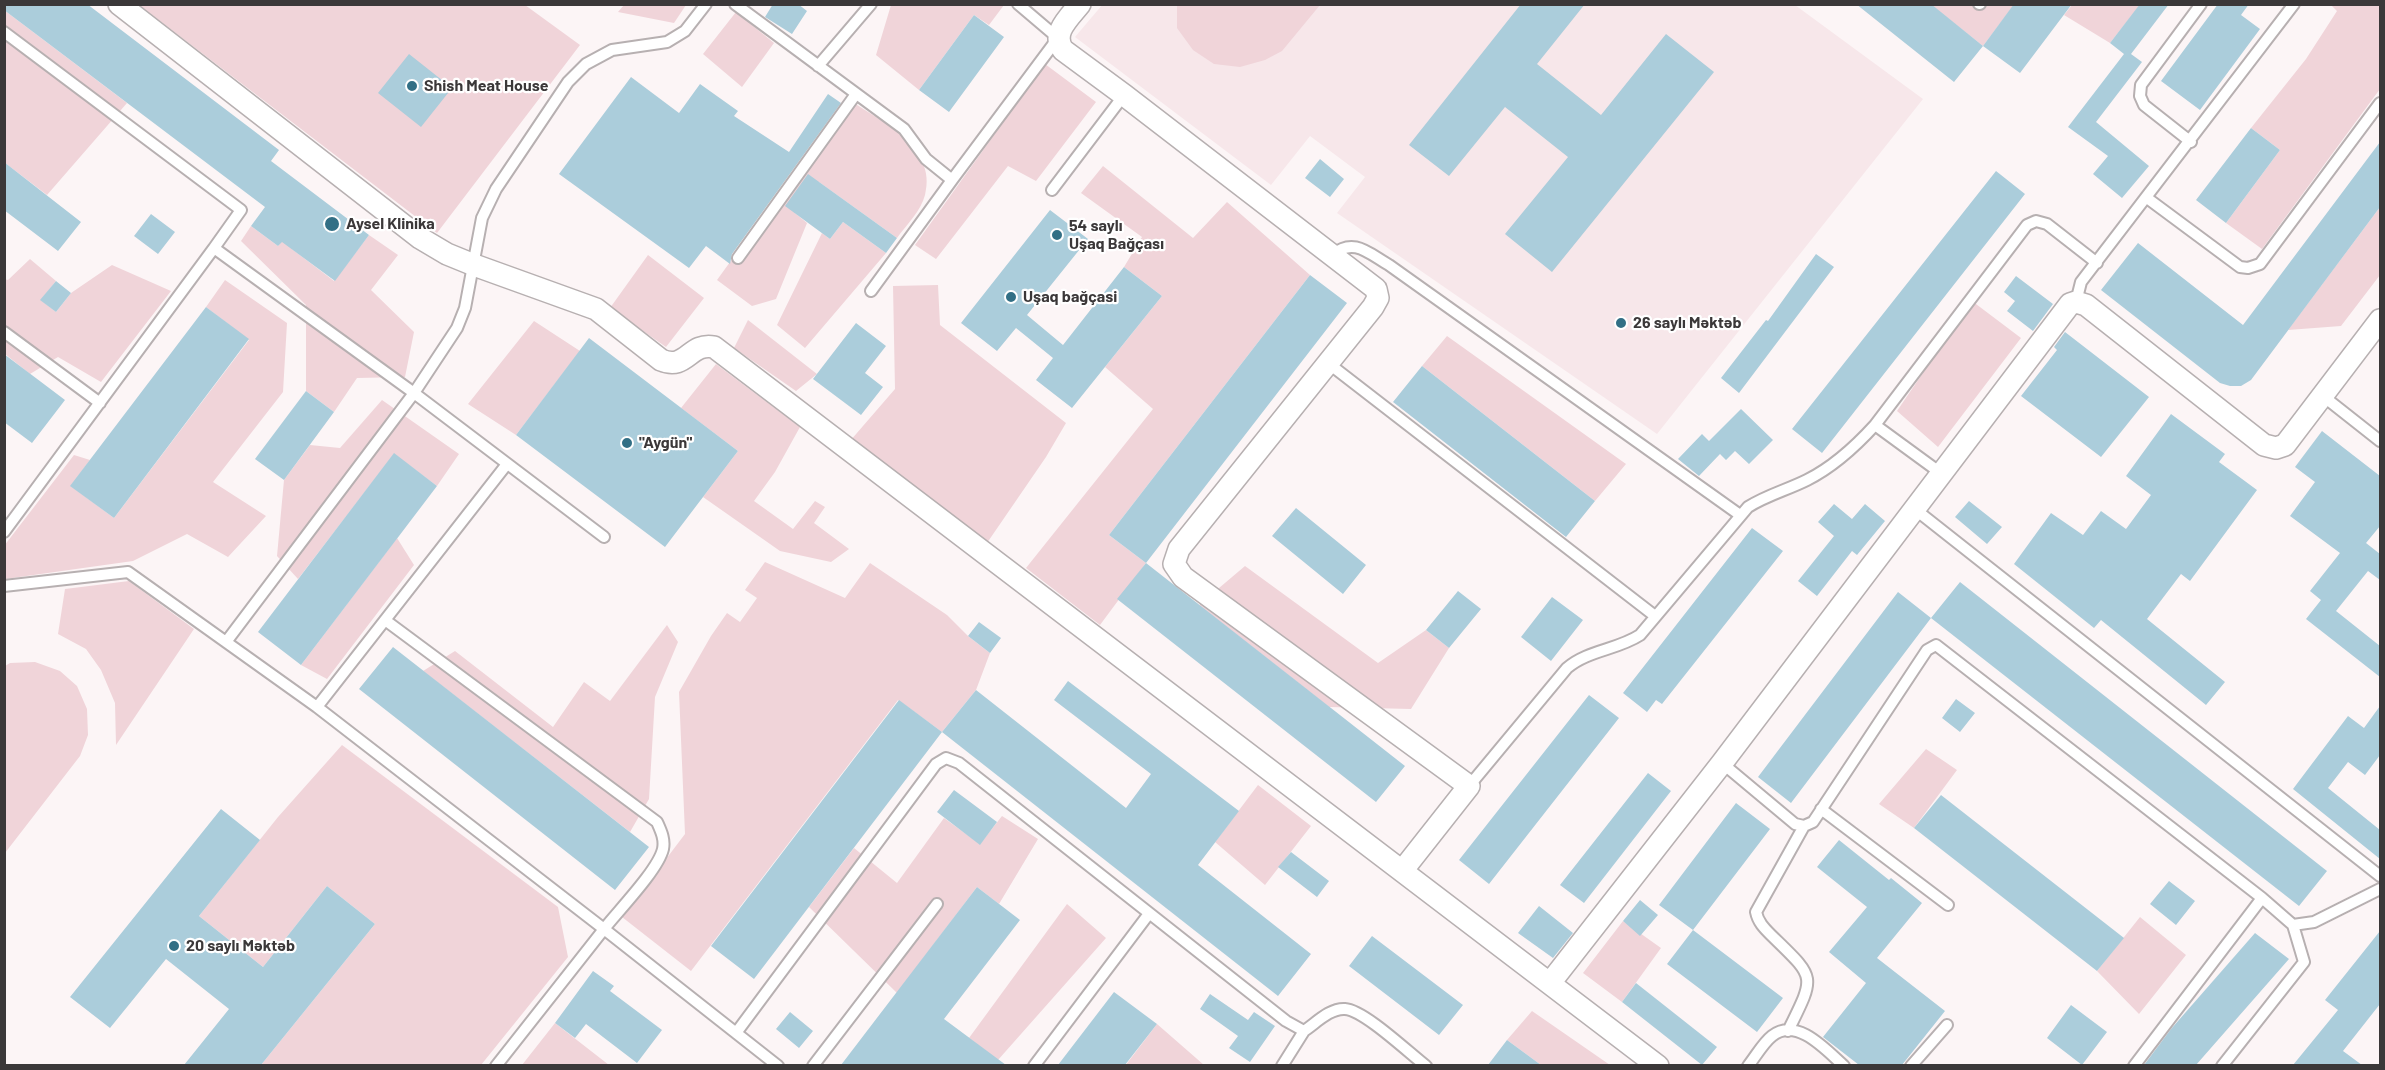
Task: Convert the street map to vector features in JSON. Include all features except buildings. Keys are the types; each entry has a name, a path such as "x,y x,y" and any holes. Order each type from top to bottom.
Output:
{"street":[{"path":"119,4 420,237 447,254 596,309 661,360 670,364 680,362 697,348 706,345 714,347 1658,1065"},
{"path":"1080,4 1063,26 1058,38 1063,50 1125,95 1376,289 1378,298 1179,549 1174,564 1184,577 1468,786 1402,871"},
{"path":"1550,983 1916,510 2066,309 2076,302 2086,305 2264,445 2276,448 2285,445 2380,320"}],"lane":[{"path":"226,642 414,393 457,328 465,308 474,265 475,245 482,218 496,189 568,82 586,64 612,50 667,42 685,31 706,4"},
{"path":"735,4 904,129 927,159 952,180"},
{"path":"818,66 871,4"},
{"path":"872,291 1058,38 1018,4"},
{"path":"2191,142 2144,105 2140,96 2141,85 2201,4"},
{"path":"2076,302 2082,282 2294,4"},
{"path":"4,32 241,210 4,532"},
{"path":"738,258 856,94"},
{"path":"1052,190 1125,95"},
{"path":"2147,198 2240,267 2248,268 2260,264 2380,103"},
{"path":"1468,786 1567,668 1589,654 1617,647 1640,635 1740,515 1764,497 1805,481 1823,471 1847,453 1875,425 2027,225 2036,221 2047,225 2097,263"},
{"path":"1332,255 1342,246 1358,246 1389,265 1740,515"},
{"path":"214,248 414,393 604,537"},
{"path":"4,332 100,403"},
{"path":"1328,363 1655,616"},
{"path":"2323,396 2380,441"},
{"path":"1875,425 1942,474"},
{"path":"317,707 507,464"},
{"path":"1916,510 2380,876"},
{"path":"4,586 128,572 317,707 778,1065"},
{"path":"385,620 657,822 663,836 663,849 655,865 496,1065"},
{"path":"1788,1030 1805,997 1807,974 1797,960 1757,920 1758,905 1804,826 1813,822 1927,650 1936,645 2262,898 2293,925 2304,962 2222,1065"},
{"path":"736,1033 936,764 946,758 959,763 1148,915 1286,1021 1304,1030"},
{"path":"1722,763 1795,824 1804,826"},
{"path":"1821,809 1948,905"},
{"path":"2293,925 2314,922 2380,889"},
{"path":"2134,1065 2262,898"},
{"path":"813,1065 937,904"},
{"path":"1034,1065 1148,915"},
{"path":"1282,1065 1304,1030 1331,1012 1346,1009 1362,1015 1426,1065"},
{"path":"1911,1065 1947,1025"},
{"path":"1748,1065 1772,1036 1788,1030 1807,1035 1844,1065"}],"shaded area":[{"name":"26 saylı Məktəb","path":"1103,4 1795,5 1923,99 1657,434 1337,213 1365,177 1310,136 1271,185 1075,37"},
{"path":"1177,4 1320,5 1282,51 1265,60 1240,67 1214,64 1193,50 1177,28"},
{"path":"139,5 525,5 580,45 437,233"},
{"path":"624,5 686,5 674,23 618,12"},
{"path":"891,5 1004,5 989,25 974,15 919,90 876,55"},
{"path":"1931,5 2014,5 1983,46"},
{"path":"2072,5 2140,5 2110,43 2064,15"},
{"path":"2331,5 2380,5 2380,89 2262,249 2226,223 2280,150 2251,128 2306,59 2337,11"},
{"path":"4,10 127,103 47,195 5,163"},
{"path":"736,12 774,43 742,87 703,54"},
{"path":"1045,64 1096,102 1036,181 1008,166 936,259 915,245"},
{"path":"848,99 890,126 915,149 923,163 927,178 923,201 897,238 819,182 795,213 807,223 776,299 752,306 717,280"},
{"path":"1103,166 1193,238 1227,202 1310,275 1109,535 1146,563 1100,625 1026,568 1153,409 1105,367 1162,296 1124,267 1142,237 1081,193"},
{"path":"2380,207 2380,275 2341,326 2288,330"},
{"path":"297,222 292,249 334,281 369,235 398,255 371,290 414,332 405,377 357,378 334,412 306,391 306,305 241,241 251,226 278,246"},
{"path":"843,222 886,253 805,348 777,325 822,233 830,239"},
{"path":"648,255 704,298 666,347 610,308"},
{"path":"30,259 56,281 41,300 56,312 71,293 112,265 171,291 101,382 58,357 30,374 5,354 4,279 8,280"},
{"path":"225,280 287,323 283,392 213,482 266,516 228,557 187,534 133,561 5,579 4,546 74,455 90,460 71,486 114,518 249,340 206,307"},
{"path":"938,285 940,325 1066,423 1046,457 987,543 850,441 895,389 893,286"},
{"path":"1972,301 2021,338 1938,447 1897,411"},
{"path":"748,320 817,374 796,391 734,348"},
{"path":"534,321 580,351 516,435 468,404"},
{"path":"1447,336 1626,464 1595,501 1422,366"},
{"path":"716,364 800,427 775,472 754,501 793,529 815,501 825,507 814,523 849,549 831,562 780,551 703,497 738,451 681,408"},
{"path":"382,400 459,454 437,486 394,454 298,579 277,556 284,480 310,445 340,448"},
{"path":"397,538 414,565 327,679 301,665"},
{"path":"765,562 845,598 870,563 947,615 968,636 990,653 976,690 942,732 898,700 691,971 622,917 685,834 679,692 727,613 740,622 757,598 745,590"},
{"path":"1245,566 1378,663 1426,630 1449,648 1411,709 1329,707 1199,605"},
{"path":"129,581 194,629 116,745 115,703 101,670 86,649 58,634 65,589"},
{"path":"667,625 678,642 655,697 649,799 630,832 423,671 455,651 553,727 584,682 610,701"},
{"path":"35,662 60,671 77,686 87,709 88,735 80,756 5,853 5,666 10,663"},
{"path":"342,745 558,907 568,957 481,1065 261,1065 375,924 327,886 263,967 199,916 278,817"},
{"path":"1926,749 1957,770 1914,828 1879,804"},
{"path":"1258,785 1311,826 1265,885 1215,842"},
{"path":"1002,816 1038,839 999,904 977,887 897,993 809,907 854,848 897,883 944,818 980,844"},
{"path":"1067,904 1106,938 998,1060 969,1038"},
{"path":"2140,917 2186,955 2139,1014 2097,971"},
{"path":"1623,921 1661,948 1622,1002 1583,973"},
{"path":"1532,1011 1610,1065 1541,1065 1507,1040"},
{"path":"555,1023 609,1065 522,1065"},
{"path":"1157,1024 1204,1065 1125,1066"}],"place":[{"name":"Shish Meat House","path":"412,86"},
{"name":"Aysel Klinika","path":"332,224"},
{"name":"54 saylı Uşaq Bağçası","path":"1057,235"},
{"name":"Uşaq bağçasi","path":"1011,297"},
{"name":"26 saylı Məktəb","path":"1621,323"},
{"name":"\"Aygün\"","path":"627,443"},
{"name":"20 saylı Məktəb","path":"174,946"}]}
